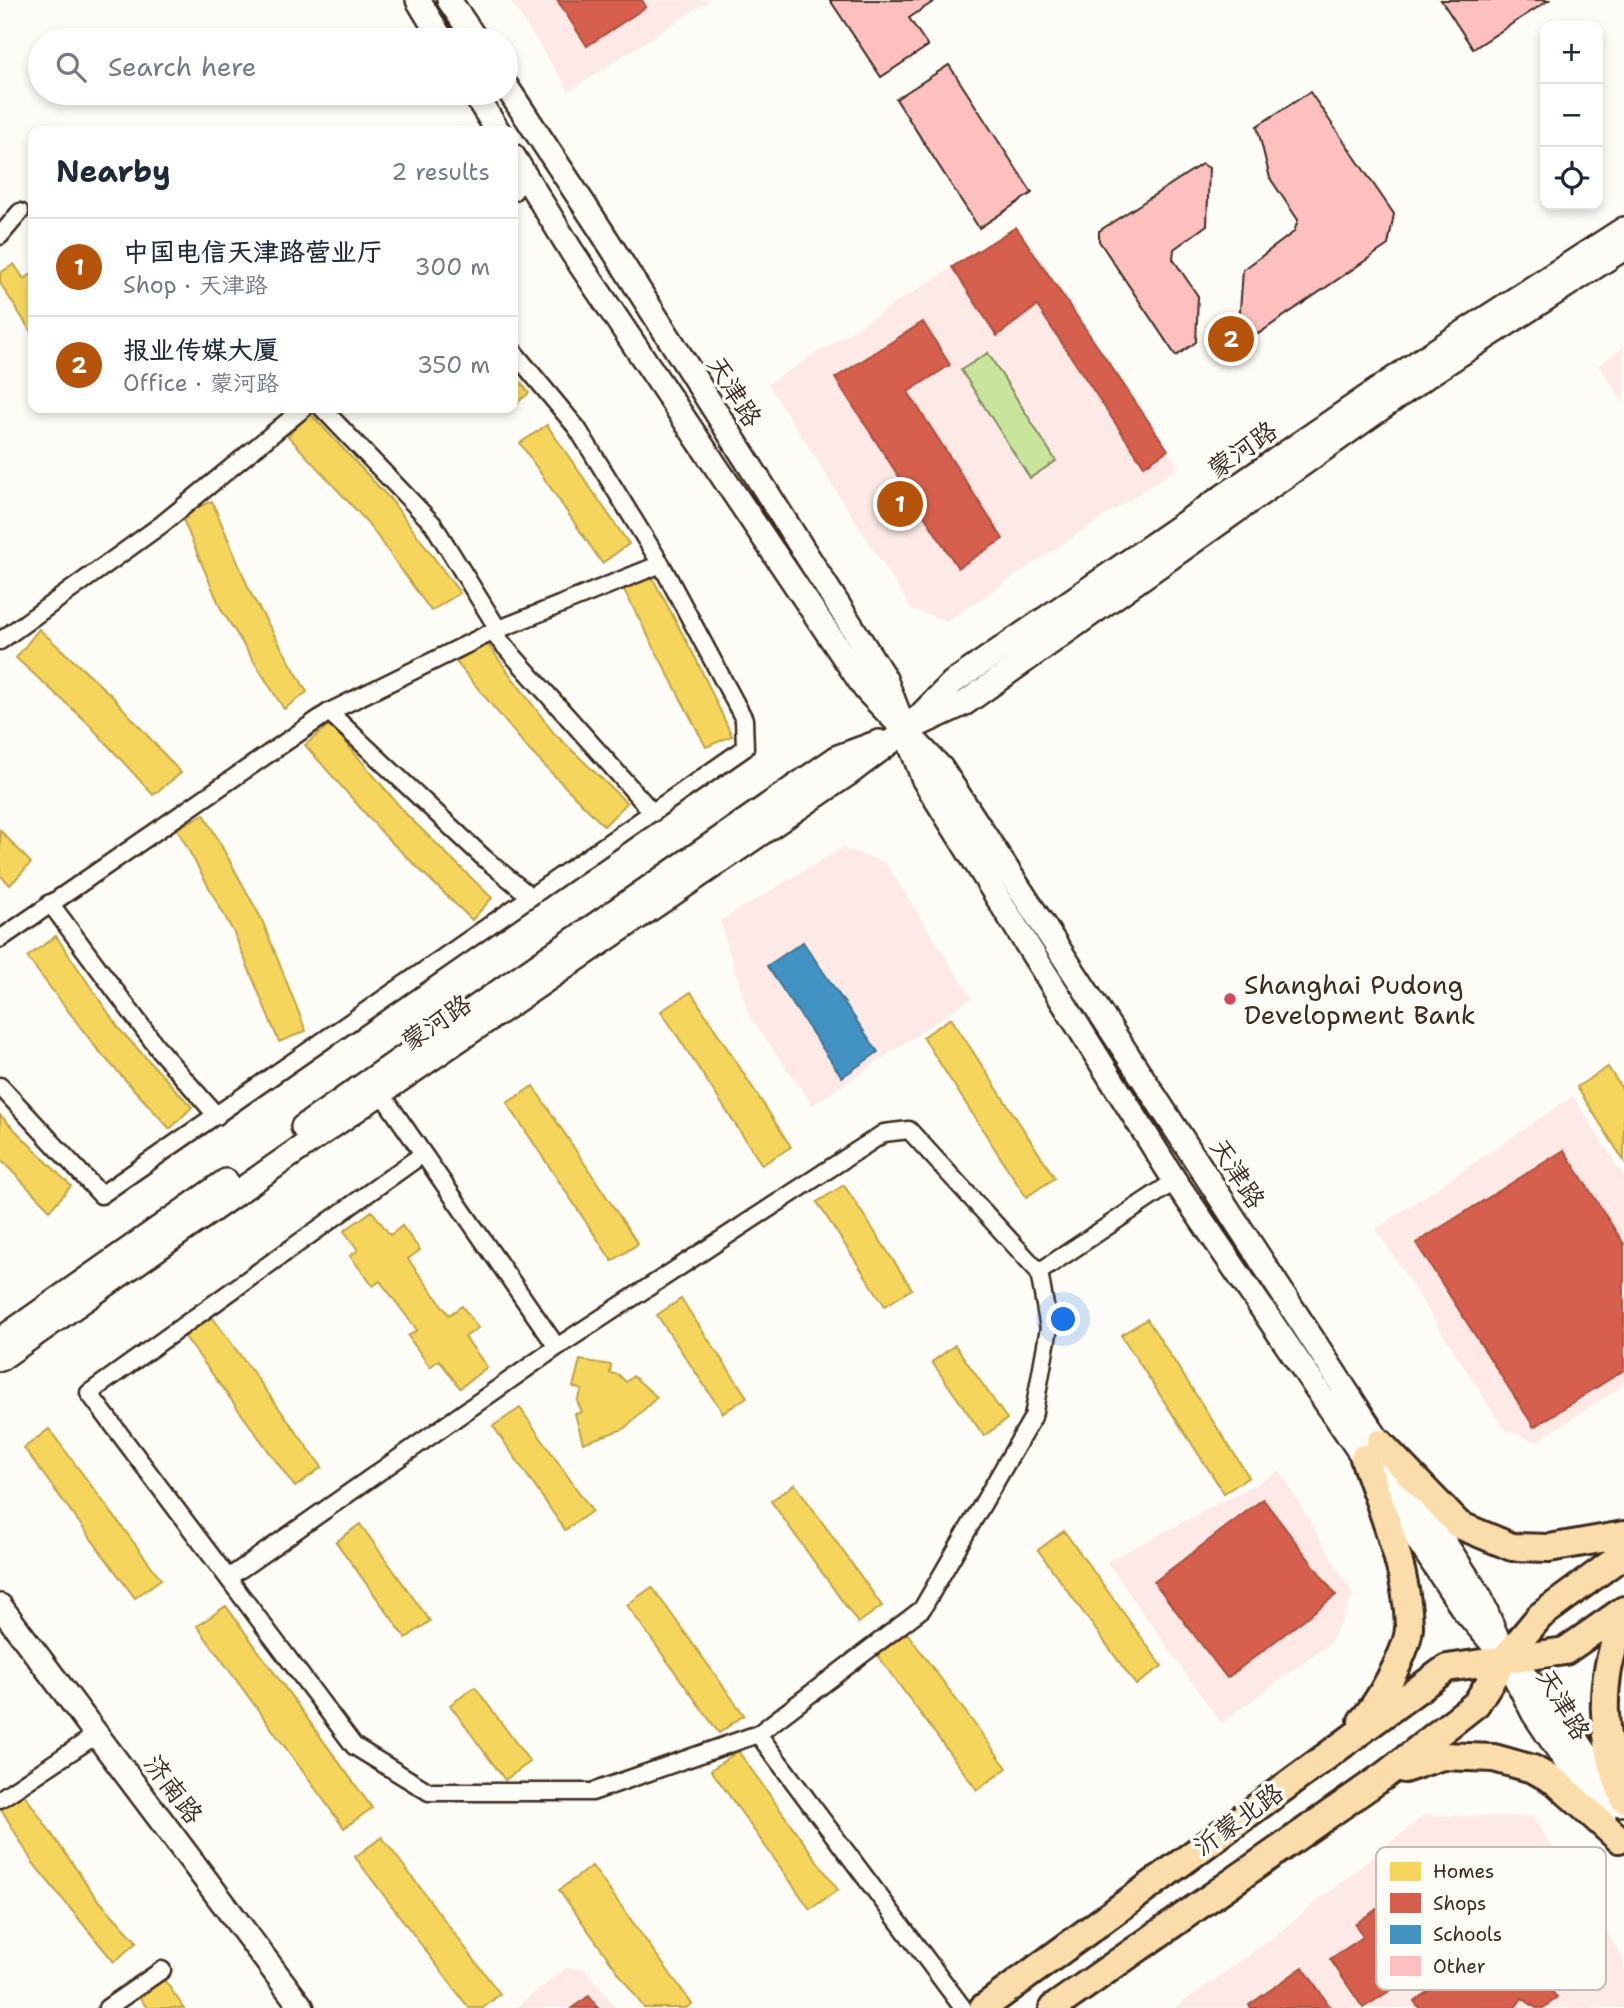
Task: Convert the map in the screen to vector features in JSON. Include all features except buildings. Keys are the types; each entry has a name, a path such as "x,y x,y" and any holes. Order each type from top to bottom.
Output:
{"main road":[{"path":"1372,1450 1459,1525 1512,1547 1549,1548 1598,1542 1624,1535"},
{"path":"1337,1748 1372,1710 1393,1674 1410,1628 1402,1574 1372,1450"},
{"name":"沂蒙北路","path":"1053,2008 1385,1775 1476,1704 1505,1658 1540,1616 1624,1555"},
{"name":"沂蒙北路","path":"983,2008 1447,1668 1565,1651 1624,1610"},
{"path":"1624,1621 1605,1680 1604,1721 1611,1767 1624,1799"},
{"path":"1385,1775 1442,1756 1494,1758 1533,1769 1556,1782 1621,1843"}],"street":[{"path":"418,0 435,28"},
{"path":"449,0 468,28"},
{"name":"天津路","path":"518,104 885,679 924,780 1175,1181 1372,1450"},
{"path":"482,105 495,126"},
{"name":"天津路","path":"519,185 572,252 866,690 941,768 1372,1450 1463,1609 1505,1658 1551,1702 1624,1809"},
{"path":"0,236 20,212"},
{"name":"蒙河路","path":"0,1359 381,1093 829,788 904,732 952,683 1422,360 1624,229"},
{"name":"蒙河路","path":"0,1339 838,757 904,732 965,703 1430,373 1624,248"},
{"path":"0,1086 101,1195 746,748 744,719 661,564 577,428 518,357"},
{"path":"0,641 161,525 298,413"},
{"path":"327,413 433,524 495,631 653,814"},
{"path":"0,939 330,712 495,631 661,564"},
{"path":"330,712 484,858 531,897"},
{"path":"50,903 160,1051 217,1116"},
{"path":"381,1093 557,1347"},
{"path":"228,1578 557,1347 884,1133 909,1130 1039,1272 1049,1328 1033,1417 922,1609 758,1734 592,1792 429,1792 354,1746 89,1393 423,1154"},
{"path":"1039,1272 1175,1181"},
{"name":"济南路","path":"0,1606 302,2008"},
{"name":"济南路","path":"0,1621 291,2008"},
{"name":"天津路","path":"1505,1658 1534,1714 1621,1843"},
{"path":"758,1734 963,2008"},
{"path":"0,1799 90,1739"},
{"path":"107,2008 162,1970"}],"shaded area":[{"path":"510,0 710,0 569,91"},
{"path":"1016,227 1179,467 947,621 912,610 768,384"},
{"path":"1624,348 1624,403 1598,365"},
{"path":"842,848 885,862 972,998 813,1105 749,1016 720,921"},
{"path":"1573,1096 1624,1177 1624,1385 1536,1442 1504,1429 1376,1229"},
{"path":"1280,1471 1354,1596 1330,1643 1221,1723 1107,1562"},
{"path":"1424,1815 1533,1817 1552,1847 1384,1847"},
{"path":"1376,1854 1376,1990 1606,1990 1606,1931 1624,1959 1624,2008 1175,2008 1266,1943"},
{"path":"566,1968 585,1969 616,2008 515,2008"}],"green space":[{"path":"988,353 1056,461 1030,478 961,370"}],"place":[{"name":"报业传媒大厦","path":"1231,339"},
{"name":"中国电信天津路营业厅","path":"900,504"},
{"name":"Shanghai Pudong Development Bank","path":"1230,999"}]}
